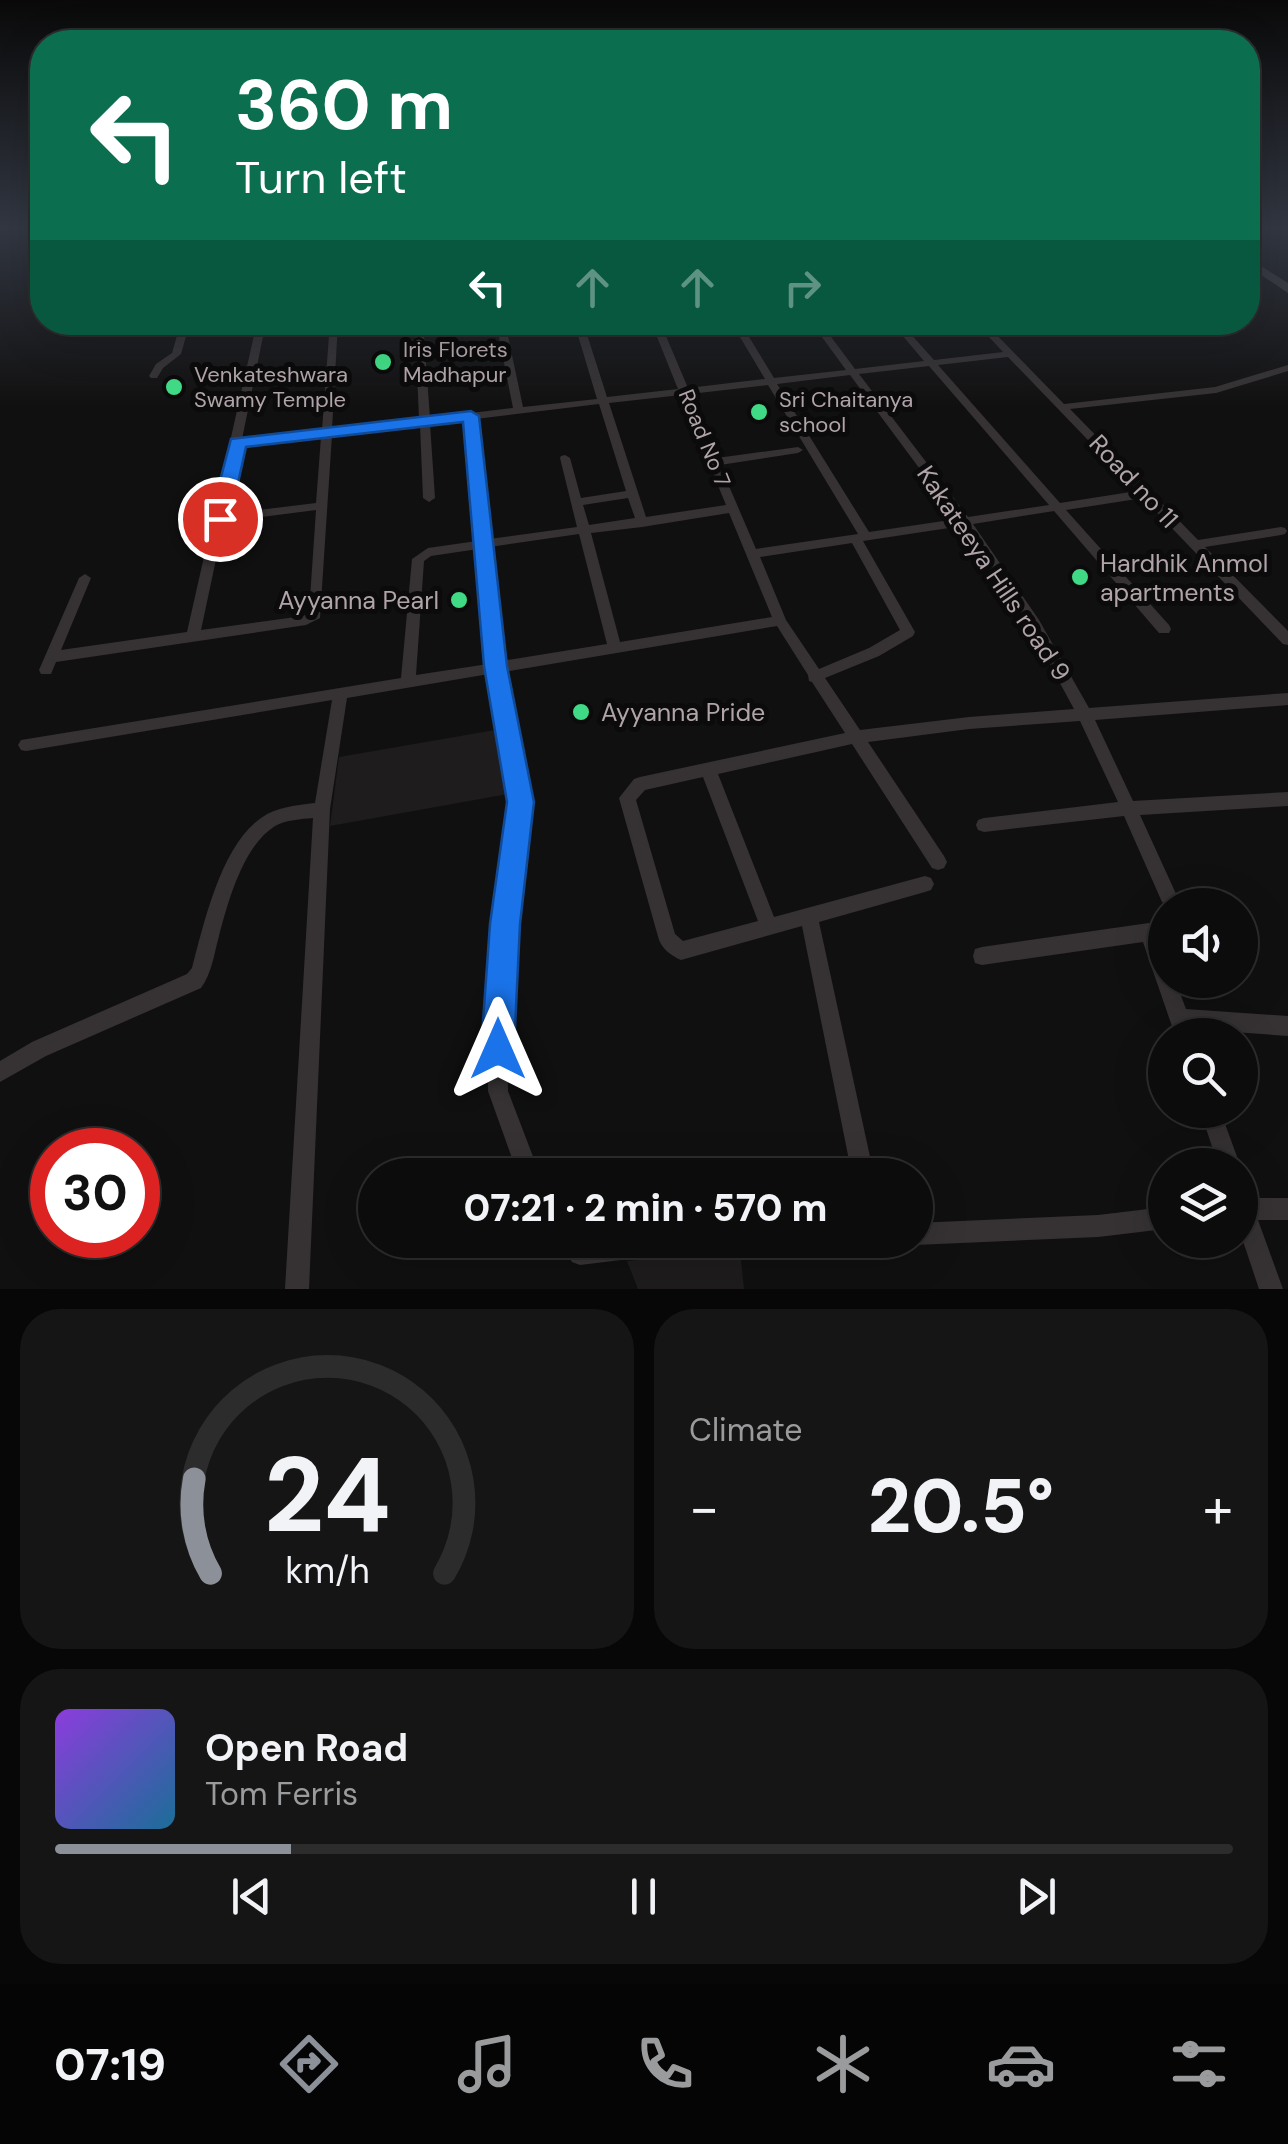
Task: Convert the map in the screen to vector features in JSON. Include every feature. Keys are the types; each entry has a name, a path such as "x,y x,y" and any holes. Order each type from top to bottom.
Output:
{"street":[{"path":"154,376 159,366 176,354 182,335"},
{"path":"193,636 259,335"},
{"path":"85,578 49,664 193,636 306,620 314,615 333,335"},
{"path":"419,335 429,498"},
{"path":"503,335 519,410"},
{"path":"582,335 642,523"},
{"name":"Road No 7","path":"661,335 780,621 938,862"},
{"path":"743,335 861,539 908,632 874,652 814,677"},
{"name":"Kakateeya Hills road 9","path":"825,335 966,523 1034,622 1086,714 1132,808 1165,888"},
{"path":"906,335 1164,630"},
{"name":"Road no 11","path":"991,335 1288,640"},
{"path":"238,443 1011,354"},
{"path":"1064,408 1216,390 1288,368"},
{"path":"471,416 495,666 520,802 497,1010 498,1091 523,1158"},
{"path":"715,462 798,450"},
{"path":"565,458 616,649"},
{"path":"578,502 632,494"},
{"path":"754,554 1143,494"},
{"path":"220,519 322,506"},
{"path":"408,681 418,559 428,552 734,508"},
{"path":"1195,545 1282,531"},
{"path":"26,745 780,621"},
{"path":"298,1289 322,809 341,692"},
{"path":"925,884 681,950 668,940 628,798 640,784 855,736 1288,698"},
{"path":"708,769 769,926"},
{"path":"984,825 1132,808 1288,798"},
{"path":"0,1072 39,1048 194,981 200,973 233,870 259,830 284,816 322,809"},
{"path":"811,925 859,1158"},
{"path":"982,956 1148,932"},
{"path":"1258,1026 1288,1026"},
{"path":"1258,1207 1288,1209"},
{"path":"933,1233 1148,1220"},
{"path":"1258,1255 1270,1289"}],"shaded area":[{"path":"501,729 508,794 330,826 339,757"},
{"path":"741,1258 744,1289 638,1289 627,1261"}],"place":[{"name":"Iris Florets Madhapur","path":"383,362"},
{"name":"Venkateshwara Swamy Temple","path":"174,387"},
{"name":"Sri Chaitanya school","path":"759,412"},
{"name":"Hardhik Anmol apartments","path":"1080,577"},
{"name":"Ayyanna Pearl","path":"459,600"},
{"name":"Ayyanna Pride","path":"581,712"}],"route":[{"path":"220,519 238,443 471,416 495,666 520,802 497,1010 498,1049"}]}
